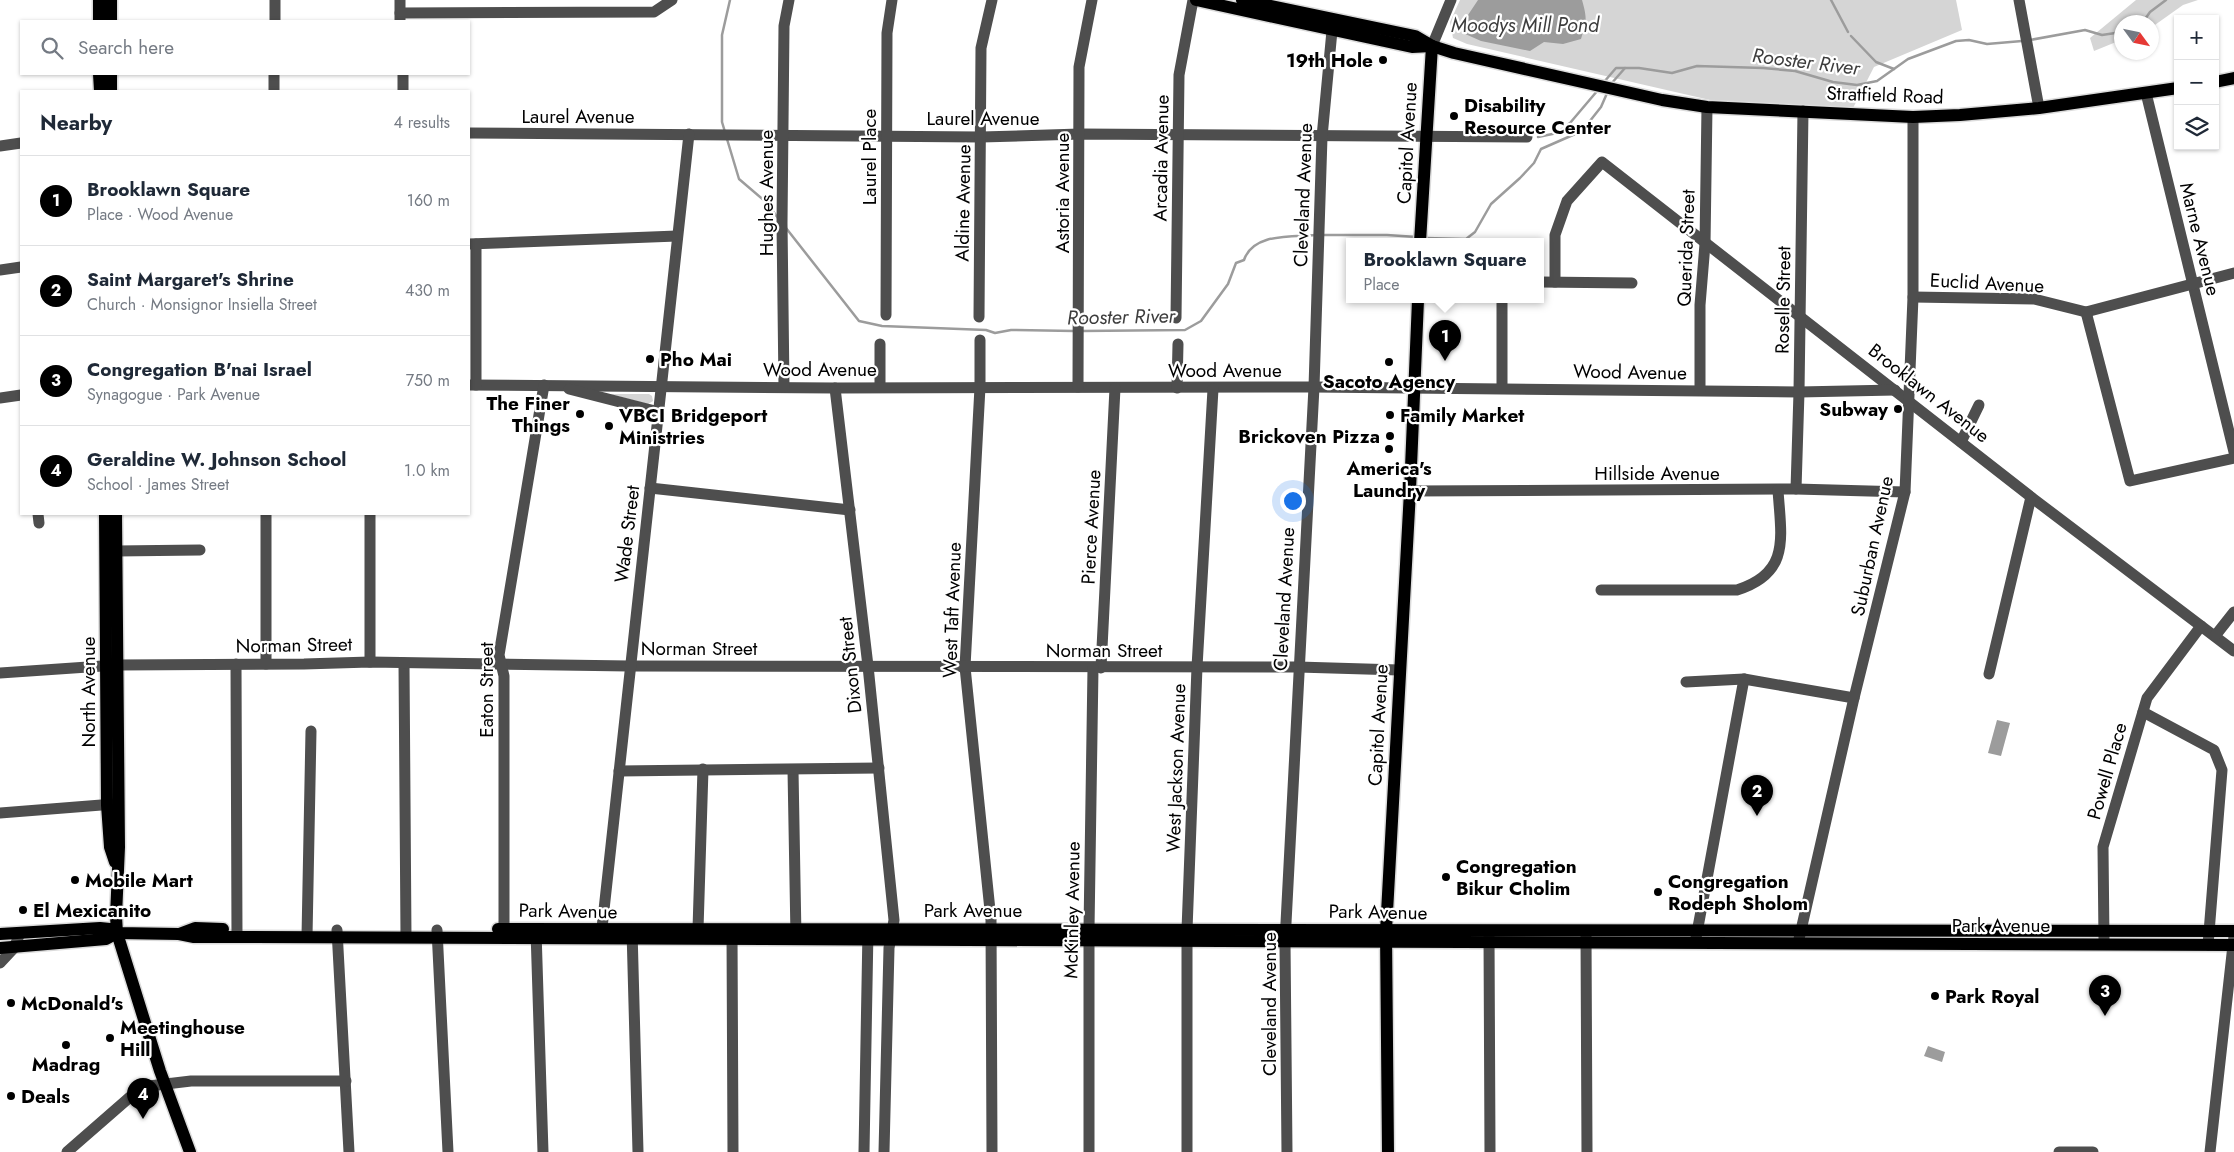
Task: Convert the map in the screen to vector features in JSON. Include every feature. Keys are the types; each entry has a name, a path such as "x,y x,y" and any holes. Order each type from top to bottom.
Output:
{"main road":[{"path":"99,0 99,20"},
{"path":"111,0 111,20"},
{"path":"1195,0 1231,4 1333,24 1414,36 1432,46"},
{"path":"1242,0 1333,24"},
{"name":"Stratfield Road","path":"1432,46 1454,53 1619,91 1707,107 1913,117 2039,108 2174,89"},
{"name":"Capitol Avenue","path":"1420,238 1432,46"},
{"path":"100,75 100,90"},
{"path":"111,75 111,90"},
{"path":"2219,81 2234,78"},
{"name":"Capitol Avenue","path":"1388,1152 1386,937 1410,491 1418,303"},
{"name":"North Avenue","path":"105,515 112,665 113,804 117,869 117,933 164,1083 190,1152"},
{"name":"North Avenue","path":"112,665 116,515"},
{"name":"Park Avenue","path":"0,934 100,928 110,929 117,933 194,936 237,933 504,933 1586,937 1696,930 1768,937 1799,944 2009,937 2104,931 2234,931"},
{"name":"Park Avenue","path":"632,934 698,929 732,934"},
{"name":"Park Avenue","path":"1586,937 1695,944 1768,937 1800,930 1974,937"},
{"name":"Park Avenue","path":"0,948 106,939 117,933"},
{"name":"Park Avenue","path":"2009,937 2104,944 2208,945 2234,942"}],"street":[{"path":"275,0 275,20"},
{"path":"400,0 400,17 654,12 672,0"},
{"name":"Hughes Avenue","path":"784,386 782,210 784,26 790,0"},
{"name":"Laurel Place","path":"886,315 886,33 892,0"},
{"name":"Aldine Avenue","path":"979,317 981,48 992,0"},
{"name":"Astoria Avenue","path":"1078,387 1079,67 1092,0"},
{"name":"Arcadia Avenue","path":"1176,318 1180,75 1195,0"},
{"path":"1432,46 1451,0"},
{"path":"2019,0 2039,108"},
{"name":"Cleveland Avenue","path":"1287,1152 1285,935 1314,387 1322,137 1333,24"},
{"path":"274,75 274,90"},
{"path":"403,75 403,90"},
{"name":"Marne Avenue","path":"2146,93 2234,452"},
{"name":"Querida Street","path":"1700,390 1700,305 1705,244 1707,107"},
{"name":"Roselle Street","path":"1796,489 1803,111"},
{"name":"Suburban Avenue","path":"1799,944 1800,930 1854,698 1905,492 1913,297 1913,117"},
{"name":"Laurel Avenue","path":"470,133 981,137 1080,134 1527,137"},
{"name":"Wade Street","path":"602,934 629,666 689,134"},
{"path":"0,146 20,143"},
{"name":"Brooklawn Avenue","path":"1555,282 1555,235 1568,201 1602,162 2031,497 2234,651"},
{"path":"472,385 473,244 677,236"},
{"path":"0,270 20,267"},
{"name":"Euclid Avenue","path":"1913,297 2034,299 2086,312 2234,273"},
{"path":"1544,282 1632,283"},
{"path":"1502,303 1502,388"},
{"path":"2086,312 2130,481 2234,458"},
{"name":"West Taft Avenue","path":"980,340 980,387 965,666 991,935 992,1152"},
{"path":"880,344 880,386"},
{"path":"1177,388 1178,344"},
{"name":"Wood Avenue","path":"472,385 784,386 835,388 880,386 1314,387 1799,392 1895,390"},
{"name":"Wood Avenue","path":"549,385 659,412"},
{"name":"Eaton Street","path":"504,933 504,676 499,655 549,385"},
{"name":"Dixon Street","path":"835,388 868,666 894,920 891,934 884,1152"},
{"name":"Pierce Avenue","path":"1097,668 1115,388"},
{"name":"West Jackson Avenue","path":"1187,1152 1187,935 1197,667 1213,388"},
{"path":"0,398 20,395"},
{"path":"1960,442 1979,405"},
{"path":"650,488 850,510"},
{"name":"Hillside Avenue","path":"1410,491 1796,489 1905,492"},
{"path":"1601,590 1737,590 1754,584 1770,572 1778,555 1781,532 1778,490"},
{"path":"1989,674 2031,497"},
{"path":"266,515 266,664"},
{"path":"370,515 370,662"},
{"path":"116,551 200,550"},
{"path":"2215,636 2234,612"},
{"name":"Powell Place","path":"2104,944 2103,847 2147,698 2201,626"},
{"name":"Norman Street","path":"0,673 112,665 370,662 629,666 1298,667 1399,670"},
{"path":"404,663 406,934"},
{"path":"236,664 237,933"},
{"name":"McKinley Avenue","path":"1089,1152 1089,934 1097,668"},
{"path":"1695,944 1696,930 1744,679"},
{"path":"1686,682 1744,679 1854,698"},
{"path":"2143,712 2214,750 2222,770 2208,945"},
{"path":"307,933 311,731"},
{"path":"619,771 879,768"},
{"path":"698,929 703,769"},
{"path":"793,770 796,934"},
{"path":"0,813 113,804"},
{"path":"0,963 14,948 20,933"},
{"path":"337,934 349,1152"},
{"path":"437,934 448,1152"},
{"path":"536,934 543,1152"},
{"path":"632,934 638,1152"},
{"path":"732,934 733,1152"},
{"path":"864,1152 868,934"},
{"path":"1489,937 1490,1152"},
{"path":"1586,937 1587,1152"},
{"path":"2210,1152 2230,1009 2234,942"},
{"path":"67,1152 136,1092 149,1086 190,1081 346,1081"},
{"path":"2059,1152 2093,1152"}],"shaded area":[{"path":"1460,0 1956,0 1962,30 1874,67 1853,108 1710,100 1467,44 1453,38 1450,22"},
{"path":"2136,0 2198,0 2183,5 2159,22 2159,15 2118,15"},
{"path":"2114,18 2114,43 2094,51 2090,38"},
{"path":"610,394 649,394 652,396 653,401 648,404"}],"water":[{"name":"Moodys Mill Pond","path":"1478,0 1582,0 1586,19 1581,39 1563,44 1544,42 1530,51 1481,41 1463,33 1468,15"},
{"path":"1997,720 2010,723 2001,756 1988,753"},
{"path":"1928,1046 1945,1052 1942,1062 1924,1056"}],"waterway":[{"name":"Rooster River","path":"725,132 722,122 722,35 730,0"},
{"path":"1831,0 1848,32"},
{"name":"Rooster River","path":"2148,15 2166,0"},
{"name":"Rooster River","path":"2030,40 2085,30 2102,35 2114,33"},
{"path":"1851,36 1876,62 1894,69"},
{"name":"Rooster River","path":"1604,82 1616,68 1639,68 1672,73 1697,66 1795,71 1833,82 1857,85 1877,81 1908,59 1956,41 1969,40 1987,44 2022,41"},
{"name":"Rooster River","path":"1611,84 1625,68"},
{"name":"Rooster River","path":"1538,137 1557,133 1570,123 1598,90"},
{"name":"Rooster River","path":"1467,238 1475,232 1491,204 1534,163 1541,149 1582,131 1601,107 1608,91"},
{"name":"Rooster River","path":"727,139 739,179 766,202 778,218"},
{"name":"Rooster River","path":"786,228 859,321 882,326 986,330 995,333 1011,330 1074,331"},
{"name":"Rooster River","path":"1082,331 1185,330 1201,321 1228,284 1236,263 1244,260 1249,251 1256,245 1274,238 1315,235"},
{"name":"Rooster River","path":"1323,235 1417,237"}],"place":[{"name":"19th Hole","path":"1383,60"},
{"name":"Disability Resource Center","path":"1454,116"},
{"name":"Pho Mai","path":"650,359"},
{"name":"Brooklawn Square","path":"1445,361"},
{"name":"Sacoto Agency","path":"1389,362"},
{"name":"Subway","path":"1898,409"},
{"name":"The Finer Things","path":"580,414"},
{"name":"Family Market","path":"1390,415"},
{"name":"VBCI Bridgeport Ministries","path":"609,426"},
{"name":"Brickoven Pizza","path":"1390,436"},
{"name":"America's Laundry","path":"1389,449"},
{"name":"Saint Margaret's Shrine","path":"1757,816"},
{"name":"Congregation Bikur Cholim","path":"1446,877"},
{"name":"Mobile Mart","path":"75,880"},
{"name":"Congregation Rodeph Sholom","path":"1658,892"},
{"name":"El Mexicanito","path":"23,910"},
{"name":"Park Royal","path":"1935,996"},
{"name":"McDonald's","path":"11,1003"},
{"name":"Congregation B'nai Israel","path":"2105,1016"},
{"name":"Meetinghouse Hill","path":"110,1038"},
{"name":"Madrag","path":"66,1045"},
{"name":"Deals","path":"11,1096"},
{"name":"Geraldine W. Johnson School","path":"143,1119"}]}
